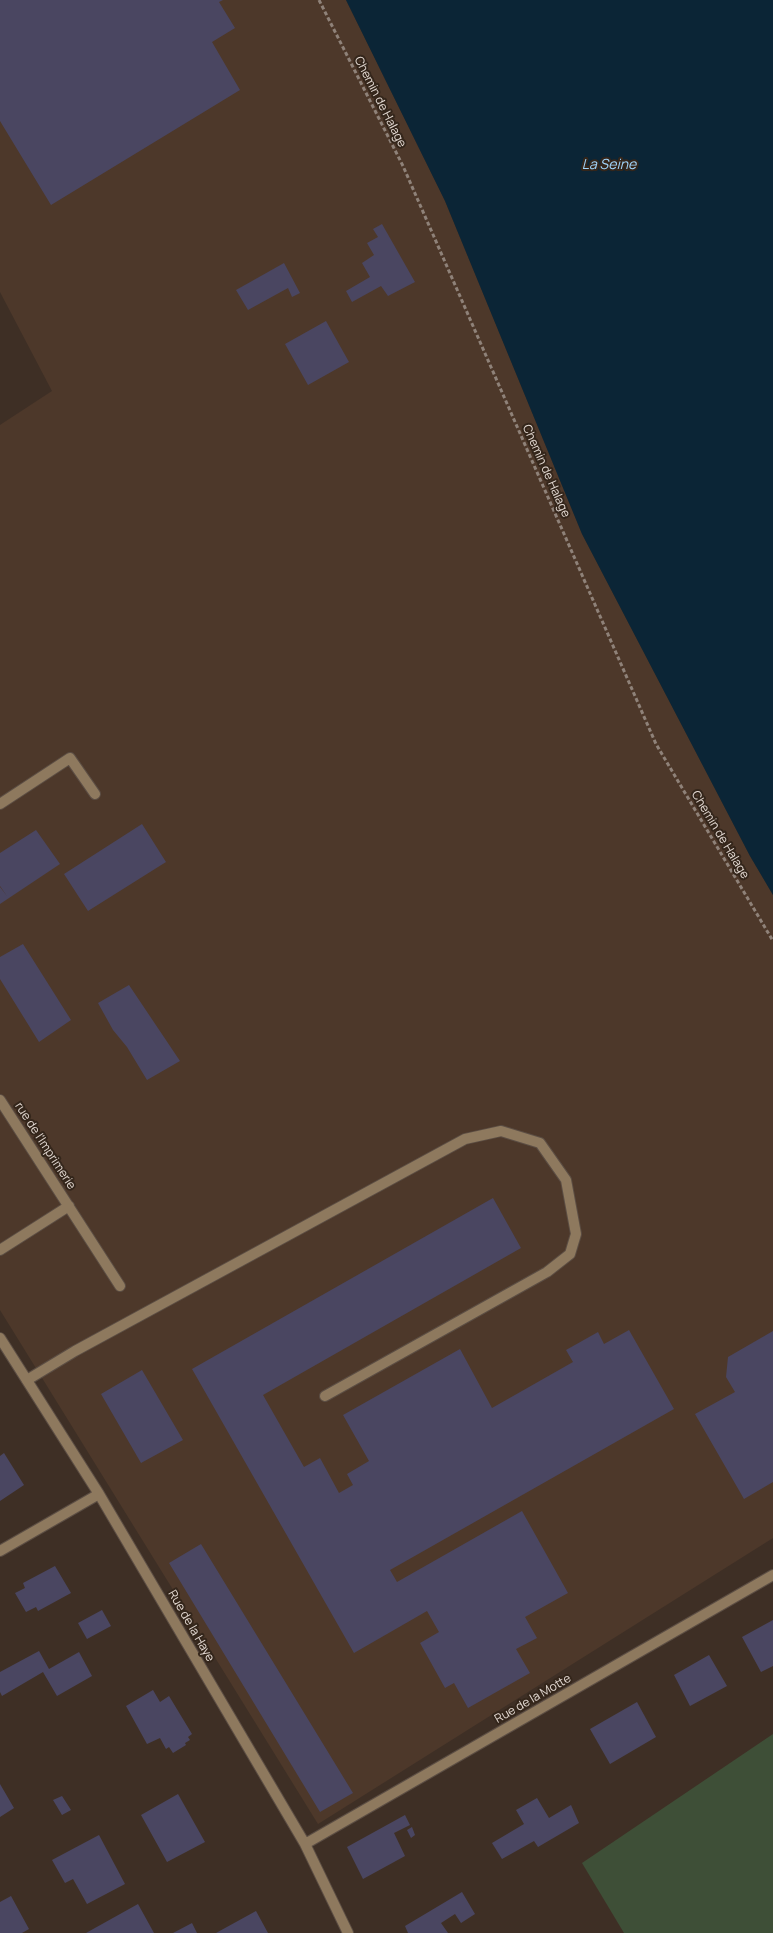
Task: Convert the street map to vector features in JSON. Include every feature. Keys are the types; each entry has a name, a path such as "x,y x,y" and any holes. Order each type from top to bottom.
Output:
{"street":[{"path":"0,804 70,758 95,794"},
{"name":"rue de l'Imprimerie","path":"0,1100 120,1286"},
{"path":"27,1380 75,1351 465,1139 501,1132 540,1143 566,1180 576,1234 570,1254 548,1272 325,1396"},
{"name":"rue de l'Imprimerie","path":"0,1250 68,1206"},
{"name":"Rue de la Haye","path":"0,1338 99,1494 305,1844 348,1933"},
{"path":"0,1551 99,1494"},
{"name":"Rue de la Motte","path":"305,1844 773,1575"}],"path":[{"name":"Chemin de Halage","path":"318,0 403,166 656,744 773,942"}],"shaded area":[{"path":"0,0 346,0 445,201 582,534 750,856 773,895 773,1538 318,1824 0,1310 0,425 52,391 0,292"}],"green space":[{"path":"773,1734 773,1933 624,1933 582,1863"}],"water":[{"name":"La Seine","path":"346,0 773,0 773,895 750,856 582,534 445,201"}],"building":[{"path":"0,0 223,0 219,2 235,28 212,42 240,90 51,205 0,121"},
{"path":"382,224 415,282 388,296 381,286 352,302 346,291 370,277 362,263 374,255 367,243 378,237 373,229"},
{"path":"284,263 300,293 292,297 288,288 248,310 236,290"},
{"path":"326,321 349,362 308,385 285,344"},
{"path":"142,824 166,862 88,911 64,874"},
{"path":"36,830 60,864 0,904 0,887 7,896 0,886 0,853"},
{"path":"23,944 71,1020 39,1042 0,979 0,957"},
{"path":"129,985 180,1061 147,1080 127,1047 113,1030 98,1003"},
{"path":"493,1198 521,1248 263,1395 304,1467 320,1458 339,1493 353,1485 347,1474 369,1461 343,1415 460,1349 492,1408 573,1362 566,1350 598,1332 604,1344 629,1330 674,1409 390,1570 397,1582 522,1511 568,1593 525,1617 537,1638 516,1649 530,1673 468,1708 454,1683 445,1688 420,1643 439,1632 427,1611 354,1653 192,1369"},
{"path":"773,1331 773,1482 744,1499 695,1414 735,1392 726,1377 728,1357"},
{"path":"142,1370 183,1440 141,1463 101,1394"},
{"path":"4,1453 24,1485 0,1501 0,1456"},
{"path":"201,1544 353,1793 320,1812 169,1563"},
{"path":"55,1566 71,1593 38,1611 36,1607 26,1612 15,1593 25,1588 23,1583"},
{"path":"102,1610 111,1626 87,1639 78,1623"},
{"path":"773,1620 773,1666 761,1672 742,1637"},
{"path":"39,1651 49,1669 79,1652 92,1676 57,1696 43,1672 2,1696 0,1692 0,1672"},
{"path":"709,1655 727,1686 690,1706 674,1675"},
{"path":"153,1690 160,1702 169,1696 192,1734 188,1737 190,1740 185,1743 186,1745 173,1753 169,1747 166,1749 160,1738 147,1744 126,1706"},
{"path":"637,1702 656,1737 610,1764 590,1729"},
{"path":"0,1784 14,1808 0,1817"},
{"path":"178,1794 205,1842 167,1862 141,1815"},
{"path":"62,1796 71,1810 62,1815 53,1800"},
{"path":"537,1798 549,1818 571,1805 579,1823 538,1847 534,1841 502,1859 492,1843 524,1824 516,1810"},
{"path":"405,1815 410,1825 394,1833 405,1856 363,1879 347,1847"},
{"path":"412,1827 415,1835 411,1838 407,1830"},
{"path":"99,1835 125,1884 87,1904 73,1879 65,1883 52,1860"},
{"path":"462,1892 475,1914 461,1923 455,1914 441,1923 448,1933 408,1933 405,1926"},
{"path":"11,1896 29,1929 22,1933 0,1933 0,1902"},
{"path":"138,1904 154,1933 86,1933"},
{"path":"256,1911 268,1933 216,1933"},
{"path":"192,1923 197,1933 173,1933"}]}
